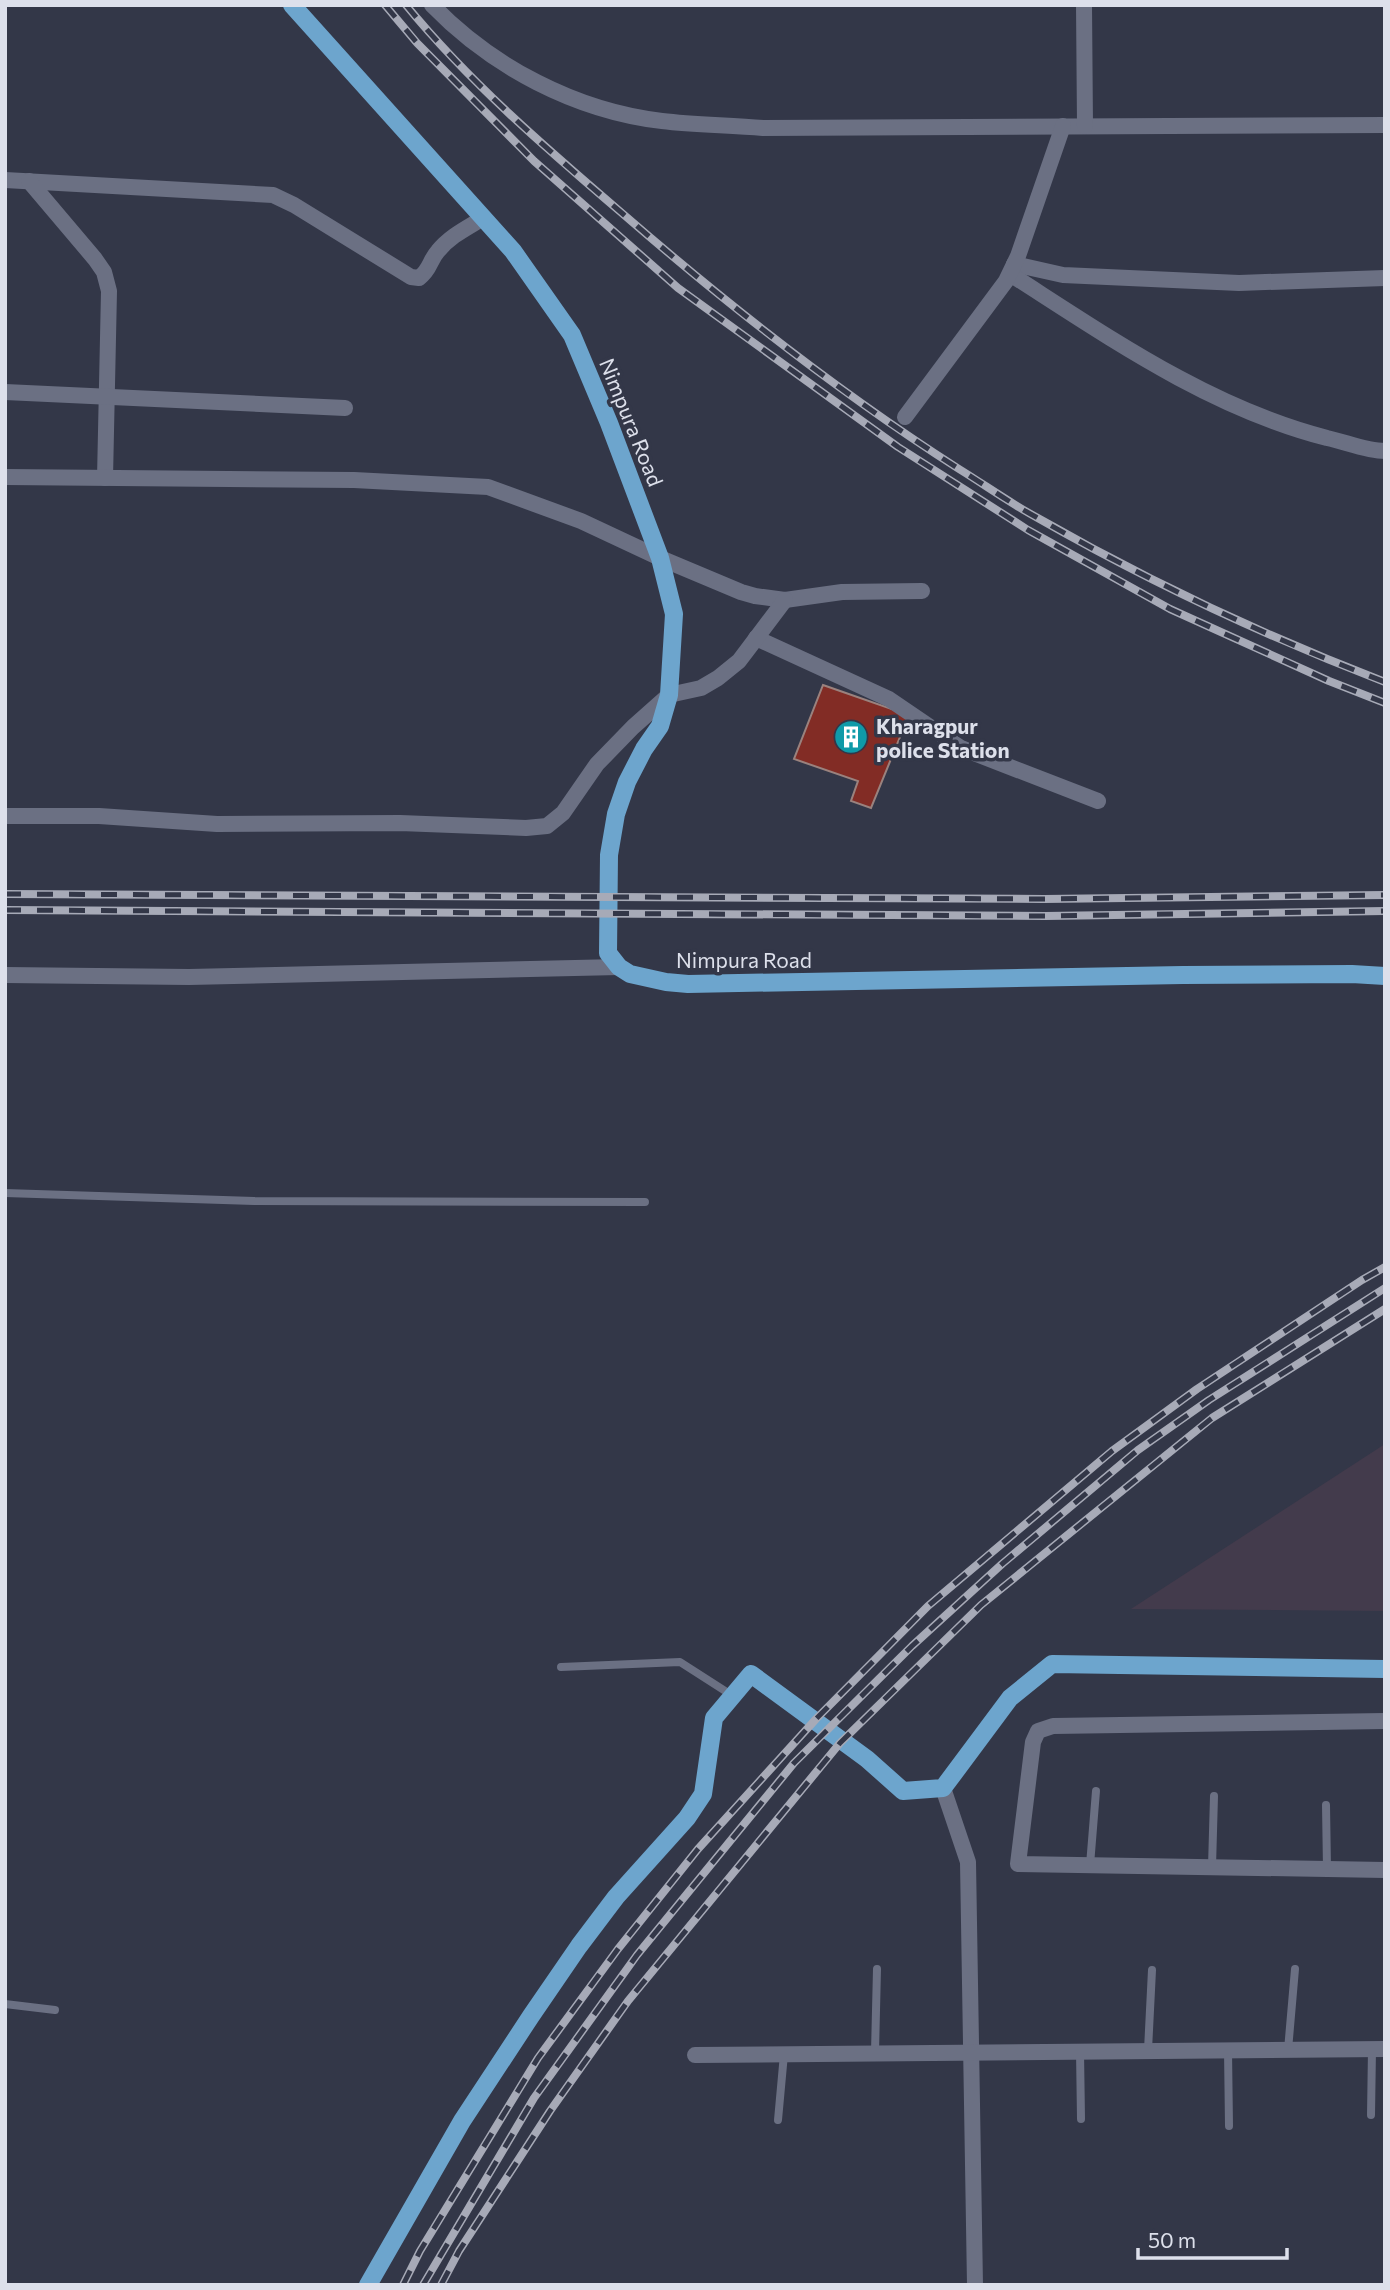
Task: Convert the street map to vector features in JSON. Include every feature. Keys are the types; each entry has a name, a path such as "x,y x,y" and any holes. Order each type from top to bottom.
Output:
{"main road":[{"name":"Nimpura Road","path":"292,5 513,251 572,335 660,558 674,614 669,695 660,726 644,748 627,782 616,814 609,855 614,960 630,974 688,984 1196,975 1385,976"},
{"path":"368,2285 462,2121 538,2006 616,1897 687,1818 703,1794 715,1718 751,1674 867,1759 903,1791 943,1788 1010,1698 1052,1664 1385,1669"}],"street":[{"path":"432,5 448,22 491,57 542,85 607,110 661,121 763,128 1385,125"},
{"path":"1084,5 1085,126"},
{"path":"905,418 1012,269 1063,126"},
{"path":"5,180 273,195 294,205 411,277 419,278 428,272 435,254 450,239 482,218"},
{"path":"29,181 103,272 109,291 105,478"},
{"path":"1012,269 1063,275 1239,283 1385,278"},
{"path":"1012,269 1126,348 1189,384 1267,419 1299,430 1385,451"},
{"path":"5,392 345,408"},
{"path":"5,477 354,480 488,486 581,521 741,592 765,598 785,600 842,592 922,591"},
{"path":"5,816 99,816 217,824 400,823 526,828 547,826 563,813 597,764 633,727 669,695 701,688 739,661 785,600"},
{"path":"757,638 889,699 961,748 1098,801"},
{"path":"5,975 189,977 614,960"},
{"path":"1385,1721 1053,1726 1038,1731 1033,1742 1018,1864 1385,1870"},
{"path":"943,1788 968,1862 975,2285"},
{"path":"695,2054 1379,2049"}],"lane":[{"path":"5,1193 254,1201 645,1202"},
{"path":"561,1667 680,1662 733,1696"},
{"path":"1090,1865 1096,1791"},
{"path":"1212,1867 1214,1796"},
{"path":"1326,1805 1327,1869"},
{"path":"876,2052 877,1969"},
{"path":"1288,2050 1295,1969"},
{"path":"1148,2050 1152,1970"},
{"path":"5,2004 55,2010"},
{"path":"1371,2115 1379,2049"},
{"path":"1228,2050 1229,2126"},
{"path":"1080,2051 1081,2119"},
{"path":"778,2120 784,2054"}],"shaded area":[{"path":"1385,1444 1385,1611 1131,1609"}],"building":[{"name":"Kharagpur police Station","path":"823,685 909,715 871,808 851,801 858,781 794,759"}],"railway":[{"path":"385,5 417,43 534,161 678,288 898,447 1028,530 1170,609 1329,681 1385,703"},
{"path":"406,5 482,88 566,165 745,315 871,410 1017,506 1078,541 1251,626 1385,682"},
{"path":"5,894 1044,899 1385,895"},
{"path":"5,910 1045,916 1385,911"},
{"path":"403,2285 420,2251 538,2058 618,1949 698,1849 816,1719 928,1606 1112,1451 1197,1389 1385,1267"},
{"path":"423,2285 534,2098 637,1955 794,1763 912,1646 1002,1564 1138,1450 1209,1400 1385,1288"},
{"path":"441,2285 459,2251 550,2111 628,2001 840,1743 981,1605 1212,1418 1385,1309"}],"place":[{"name":"Kharagpur police Station","path":"851,737"}]}
